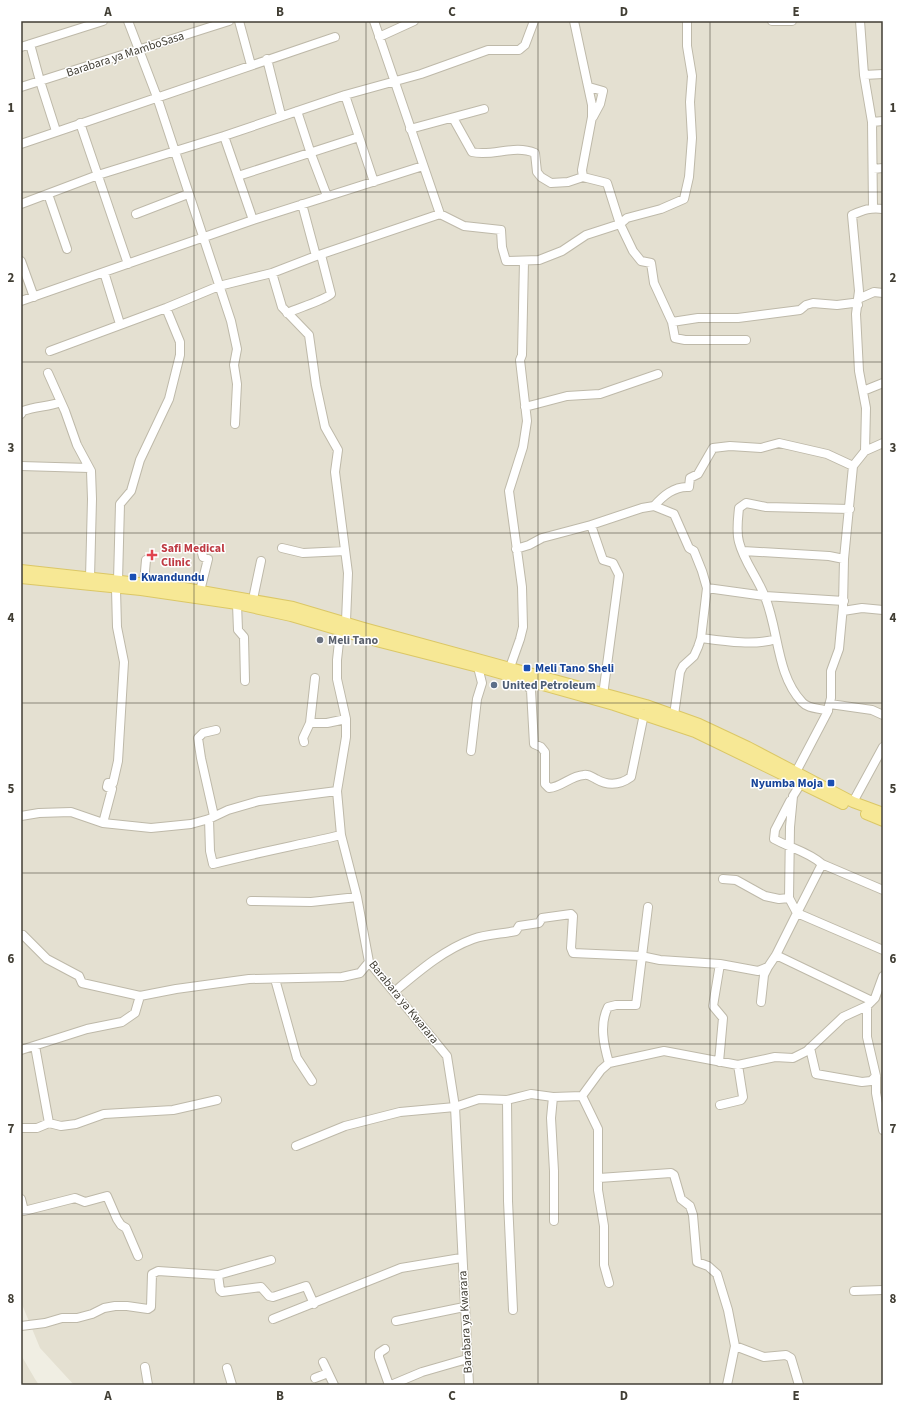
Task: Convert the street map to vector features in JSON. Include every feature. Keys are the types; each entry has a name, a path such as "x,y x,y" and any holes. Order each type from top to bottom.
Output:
{"main road":[{"path":"21,570 90,578 141,590 274,608 346,621 364,628 508,672 520,680 644,714 696,732 853,802 883,813"},
{"path":"21,578 117,585 144,584 253,599 274,608 342,631 478,667 508,672 646,705 706,727 883,821"}],"street":[{"path":"21,47 103,21"},
{"path":"128,21 157,97 231,321 237,349 234,365 238,384 235,424"},
{"name":"Barabara ya MamboSasa","path":"21,87 229,21"},
{"path":"239,21 252,65"},
{"path":"374,21 440,214 464,226 501,230 502,247 506,261 539,260 562,251 586,235 620,224 627,218 661,209 684,199 689,177 692,138 690,102 692,76 687,46 687,21"},
{"path":"379,37 414,21"},
{"path":"21,204 98,175 224,136 345,95 394,83 488,50 519,50 525,45 534,21"},
{"path":"574,21 589,86 592,117 582,170 583,177"},
{"path":"772,21 792,21"},
{"path":"860,21 864,75 872,122 873,208"},
{"path":"21,144 267,59 336,37"},
{"path":"30,44 56,131"},
{"path":"267,59 281,116"},
{"path":"864,75 883,74"},
{"path":"589,86 603,90 600,104 592,117"},
{"path":"345,95 374,182"},
{"path":"410,129 484,109"},
{"path":"297,111 327,196"},
{"path":"453,118 472,152 479,154 516,149 530,150 536,153 537,172 541,177 551,183 568,182 583,177 607,183 620,224 637,256 641,261 651,263 654,283 672,322 675,338 685,340 746,340"},
{"path":"872,122 883,121"},
{"path":"80,123 128,264"},
{"path":"224,136 252,220"},
{"path":"238,176 311,154 359,137"},
{"path":"21,302 252,220 424,166"},
{"path":"873,169 883,168"},
{"path":"48,194 67,249"},
{"path":"136,214 188,194"},
{"path":"287,313 310,303 327,298 331,294 302,204"},
{"path":"865,451 866,408 859,371 856,314 858,302 852,215 863,210 873,208 883,209"},
{"path":"50,351 166,308 219,286 272,273 440,214"},
{"path":"21,261 34,297"},
{"path":"508,672 523,626 522,587 508,490 523,447 527,422 520,360 522,355 524,261"},
{"path":"104,272 120,324"},
{"name":"Barabara ya Kwarara","path":"272,273 282,307 309,335 316,385 325,427 338,450 335,472 348,573 346,621 342,631 337,660 337,679 346,719 346,737 337,791 341,835 357,897 369,962 447,1056 455,1107 461,1258 469,1385"},
{"path":"672,322 698,318 738,318 800,310 806,305 813,303 837,305 853,303 858,302 874,292 883,293"},
{"path":"103,823 112,789 107,786 108,783 113,783 118,761 124,670 118,627 117,585 120,504 131,491 140,460 169,399 180,355 180,342 166,308"},
{"path":"48,373 61,402 77,445 91,471 92,499 90,578"},
{"path":"525,407 568,396 600,394 658,374"},
{"path":"863,391 883,383"},
{"path":"21,414 23,411 38,406 43,407 61,402"},
{"path":"654,506 664,496 675,490 683,487 689,488 690,478 698,474 713,448 730,446 761,448 779,443 827,454 853,466"},
{"path":"883,443 865,451 853,466 844,559 844,601 840,649 831,670 832,698 793,796 773,835 774,839 789,848 814,857 822,864 883,890"},
{"path":"21,466 89,468"},
{"path":"850,509 766,506 752,503 742,504 739,508 739,542 754,576 765,596 782,663 789,682 798,697 808,706 872,710 883,715"},
{"path":"516,549 529,545 542,538 591,525 642,508 654,506 674,514 689,548 694,550 707,588 701,638 694,656 683,666 680,672 674,715"},
{"path":"591,525 604,560 613,563 619,576 603,694"},
{"path":"282,548 304,553 345,551"},
{"path":"200,591 208,559 203,557 201,549"},
{"path":"743,551 829,556 844,559"},
{"path":"144,584 146,560"},
{"path":"253,599 261,561"},
{"path":"707,588 765,596 844,601"},
{"path":"237,604 238,630 244,637 246,681"},
{"path":"843,611 862,608 883,610"},
{"path":"701,638 722,641 768,642 776,639"},
{"path":"471,751 477,698 482,683 478,667"},
{"path":"304,742 303,738 310,723 315,678"},
{"path":"520,680 531,690 534,744 541,747 545,752 545,784 549,788 557,788 572,777 586,774 603,784 622,783 631,777 644,714"},
{"path":"310,723 327,723 346,719"},
{"path":"216,730 203,733 198,738 212,818 210,851 214,864 273,849 296,846 341,835"},
{"path":"853,802 883,747"},
{"path":"21,816 39,813 71,812 103,823 151,828 191,824 259,801 337,791"},
{"path":"793,796 789,848 788,898 797,913 883,950"},
{"path":"761,1002 764,975 776,955 822,864"},
{"path":"723,879 736,880 765,896 779,899 788,898"},
{"path":"251,901 311,902 357,897"},
{"path":"609,1063 604,1046 605,1012 608,1007 616,1005 636,1005 648,907"},
{"path":"394,992 424,967 450,950 473,939 516,931 519,926 539,923 542,918 571,914 573,916 571,948 573,952 641,956 660,960 720,964 758,971 768,967"},
{"path":"23,935 47,958 79,976 82,983 140,996 176,989 249,979 342,977 360,973 369,962"},
{"path":"776,955 870,1004"},
{"path":"719,1062 723,1018 713,1006 720,964"},
{"path":"883,976 870,1004 867,1037 875,1072 876,1093 883,1130"},
{"path":"274,979 296,1058 312,1081"},
{"path":"21,1050 87,1029 122,1022 135,1013 140,996"},
{"path":"296,1146 345,1126 400,1112 455,1107 479,1099 507,1100 531,1094 553,1097 582,1096 609,1063 664,1051 738,1065 776,1057 793,1058 810,1048 843,1017 870,1004"},
{"path":"36,1046 49,1123"},
{"path":"810,1048 816,1074 862,1082 871,1081 875,1072 883,1065"},
{"path":"720,1105 741,1100 743,1097 738,1065"},
{"path":"582,1096 598,1129 599,1200 604,1226 604,1265 609,1283"},
{"path":"553,1097 554,1221"},
{"path":"21,1128 37,1128 49,1123 61,1126 76,1124 104,1114 173,1110 217,1100"},
{"path":"507,1100 508,1201 513,1310"},
{"path":"599,1178 665,1173 671,1173 674,1175 681,1199 690,1206 693,1215 697,1262 708,1266 717,1274 728,1310 735,1346 727,1385"},
{"path":"21,1199 24,1211 75,1198 85,1202 107,1196 117,1218 126,1228 138,1256"},
{"path":"273,1320 401,1268 461,1258"},
{"path":"21,1326 45,1323 62,1318 77,1318 104,1308 115,1306 148,1309 151,1307 152,1274 154,1271 218,1275 271,1260"},
{"path":"218,1275 220,1290 222,1292 262,1287 269,1296 273,1296 306,1286 314,1304"},
{"path":"854,1291 883,1290"},
{"path":"396,1321 464,1307"},
{"path":"735,1346 764,1357 786,1355 791,1358 799,1385"},
{"path":"385,1349 379,1353 379,1357 390,1385 422,1372 467,1360"},
{"path":"323,1362 334,1385"},
{"path":"145,1367 148,1385"},
{"path":"227,1368 232,1385"},
{"path":"315,1378 328,1373"}],"shaded area":[{"path":"21,21 883,21 883,1385 74,1385 40,1348 21,1302"},
{"path":"21,1355 35,1379 39,1385 21,1385"}],"place":[{"name":"Safi Medical Clinic","path":"152,555"},
{"name":"Kwandundu","path":"133,577"},
{"name":"Meli Tano","path":"320,640"},
{"name":"Meli Tano Sheli","path":"527,668"},
{"name":"United Petroleum","path":"494,685"},
{"name":"Nyumba Moja","path":"831,783"}]}
